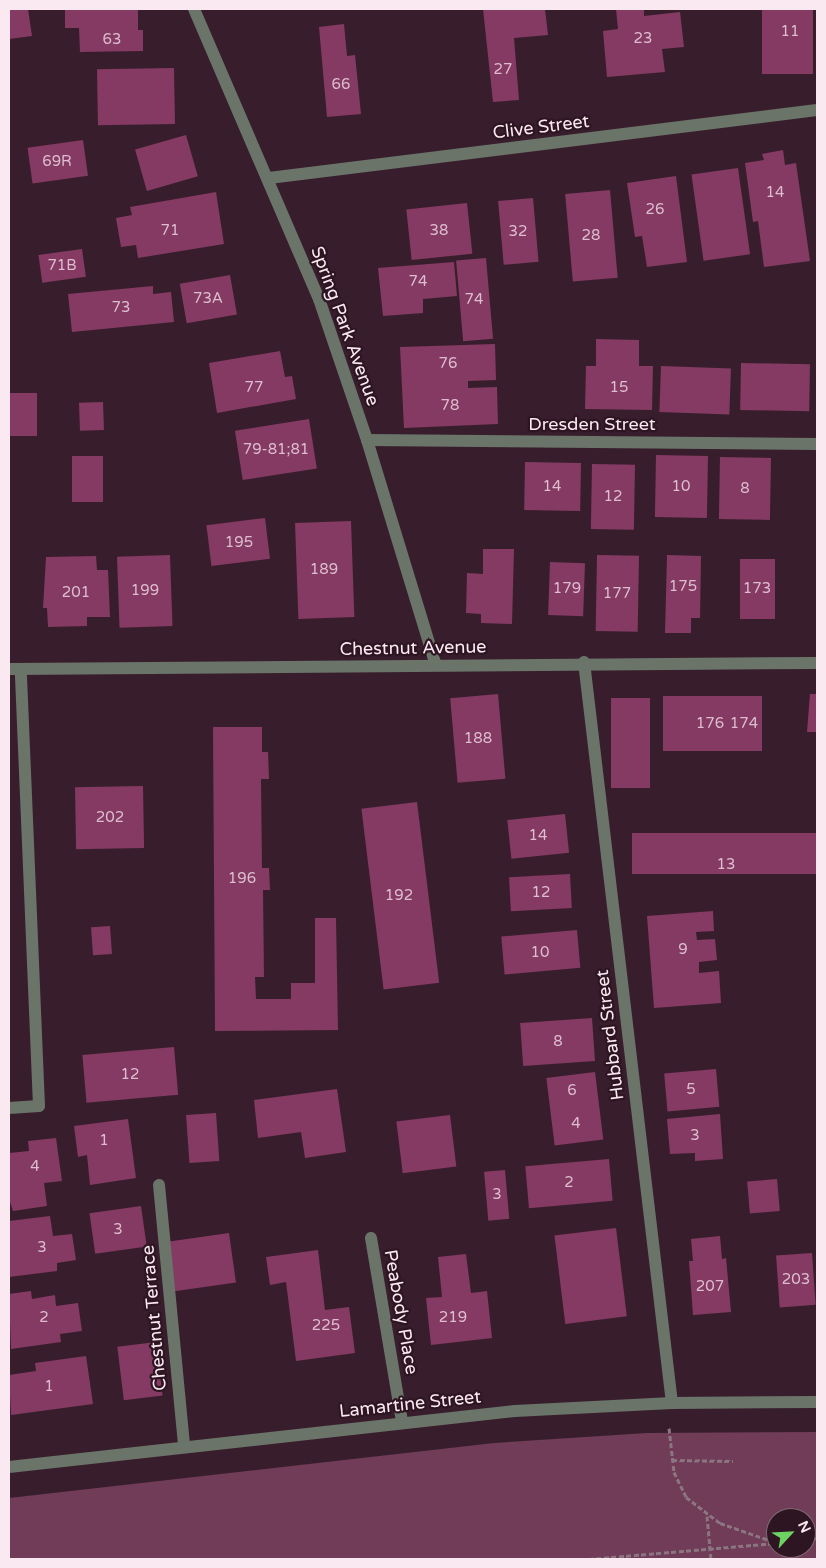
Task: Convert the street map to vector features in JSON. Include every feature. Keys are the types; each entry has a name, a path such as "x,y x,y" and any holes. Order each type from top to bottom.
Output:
{"street":[{"name":"Spring Park Avenue","path":"194,9 269,178 318,299 367,440 436,665"},
{"name":"Clive Street","path":"269,178 817,110"},
{"name":"Dresden Street","path":"367,440 817,444"},
{"name":"Chestnut Avenue","path":"15,669 584,662 817,663"},
{"name":"Hubbard Street","path":"584,662 672,1404"},
{"path":"9,1108 39,1106 15,669"},
{"name":"Chestnut Terrace","path":"159,1185 184,1447"},
{"name":"Peabody Place","path":"371,1238 402,1422"},
{"name":"Lamartine Street","path":"9,1467 402,1422 543,1409 672,1404 817,1402"}],"path":[{"path":"669,1428 672,1460 681,1490 707,1515 738,1531 766,1540"},
{"path":"672,1460 733,1461"},
{"path":"707,1515 711,1559"},
{"path":"589,1559 766,1544"}],"shaded area":[{"path":"817,1432 817,1559 9,1559 9,1498 494,1443 647,1433"}],"building":[{"path":"9,9 28,9 32,36 9,39"},
{"path":"65,9 138,9 138,30 143,30 143,51 80,52 79,28 65,28"},
{"path":"483,9 545,9 548,35 514,38 519,100 493,102"},
{"path":"616,9 644,9 644,16 680,12 684,47 662,49 665,72 607,77 603,31 618,29"},
{"path":"762,9 813,9 813,74 762,74"},
{"path":"344,24 347,56 355,55 361,114 327,117 319,27"},
{"path":"174,68 175,124 98,125 97,69"},
{"path":"186,135 198,176 147,191 135,150"},
{"path":"83,140 88,176 33,183 28,148"},
{"path":"783,150 785,165 796,163 810,261 764,267 758,221 753,222 745,163 764,160 762,154"},
{"path":"738,168 750,254 704,261 691,175"},
{"path":"676,176 687,262 647,267 642,236 635,237 627,183"},
{"path":"610,190 618,278 573,282 565,194"},
{"path":"216,192 224,244 138,258 136,245 121,247 116,218 132,215 130,207"},
{"path":"533,198 539,262 504,265 498,201"},
{"path":"467,203 472,254 412,260 406,209"},
{"path":"82,249 86,277 42,283 38,255"},
{"path":"486,258 493,339 463,341 456,261"},
{"path":"454,262 457,296 423,299 423,313 383,316 378,268"},
{"path":"230,275 237,314 187,323 180,284"},
{"path":"153,286 153,294 171,292 174,322 72,332 68,294"},
{"path":"596,339 639,340 639,366 653,366 652,410 585,409 586,366 596,366"},
{"path":"495,344 496,380 468,381 468,388 497,387 498,424 404,428 400,347"},
{"path":"280,351 285,377 292,376 296,399 217,413 209,363"},
{"path":"741,363 810,364 809,411 740,410"},
{"path":"661,366 731,368 729,414 659,412"},
{"path":"9,393 37,393 37,436 9,436"},
{"path":"103,402 104,430 80,431 79,403"},
{"path":"309,419 317,468 243,480 235,431"},
{"path":"656,455 708,456 707,518 655,517"},
{"path":"72,456 103,456 103,502 72,502"},
{"path":"720,457 771,458 770,520 719,519"},
{"path":"525,462 581,463 580,511 524,510"},
{"path":"592,464 635,465 634,530 591,529"},
{"path":"265,518 270,559 211,566 206,525"},
{"path":"351,521 354,617 298,619 295,523"},
{"path":"483,549 514,549 512,624 481,623 481,614 466,613 467,573 483,574"},
{"path":"170,555 172,626 120,628 117,557"},
{"path":"597,555 639,556 638,632 596,631"},
{"path":"667,555 701,556 700,618 691,618 691,633 665,633"},
{"path":"96,556 97,570 108,570 110,617 87,617 87,626 48,627 47,608 43,608 46,557"},
{"path":"740,559 775,559 775,619 740,619"},
{"path":"550,562 585,563 583,616 548,615"},
{"path":"498,694 505,779 458,783 450,698"},
{"path":"810,694 817,694 817,732 807,732"},
{"path":"663,696 762,696 762,751 663,751"},
{"path":"611,698 650,698 650,788 611,788"},
{"path":"213,727 262,727 262,752 268,752 269,779 261,779 262,868 269,868 270,890 263,890 264,977 255,977 256,999 291,999 291,983 315,983 315,918 336,918 338,1030 215,1031"},
{"path":"143,786 144,848 76,849 75,787"},
{"path":"417,802 439,983 384,989 361,809"},
{"path":"565,814 569,853 511,859 507,820"},
{"path":"632,833 817,833 817,874 632,874"},
{"path":"570,874 572,908 511,911 509,877"},
{"path":"713,911 714,931 696,932 697,940 715,939 717,960 699,962 699,973 719,971 721,1003 654,1008 647,916"},
{"path":"110,926 112,954 93,955 91,927"},
{"path":"577,930 580,968 505,974 501,937"},
{"path":"592,1018 595,1061 523,1066 520,1023"},
{"path":"174,1047 178,1095 87,1103 82,1055"},
{"path":"716,1069 719,1107 668,1111 664,1074"},
{"path":"595,1072 603,1139 555,1145 546,1078"},
{"path":"337,1089 346,1152 305,1158 301,1132 258,1138 254,1100"},
{"path":"216,1113 219,1161 189,1163 186,1115"},
{"path":"720,1114 723,1159 695,1161 695,1153 670,1154 667,1119"},
{"path":"450,1115 456,1167 403,1173 396,1122"},
{"path":"128,1119 136,1178 90,1185 87,1155 78,1157 74,1126"},
{"path":"56,1138 62,1181 44,1183 47,1206 13,1211 9,1199 9,1153 29,1151 28,1141"},
{"path":"609,1159 613,1201 529,1208 525,1166"},
{"path":"505,1170 509,1219 488,1221 484,1172"},
{"path":"777,1179 780,1211 750,1213 747,1182"},
{"path":"141,1206 147,1247 95,1254 90,1213"},
{"path":"50,1216 53,1236 72,1234 76,1260 57,1263 57,1271 9,1277 9,1221"},
{"path":"616,1228 627,1316 565,1324 554,1236"},
{"path":"229,1233 236,1283 175,1291 168,1242"},
{"path":"720,1236 722,1259 726,1258 731,1312 693,1315 689,1261 693,1261 691,1239"},
{"path":"318,1250 325,1310 349,1307 355,1353 296,1361 286,1282 270,1285 266,1257"},
{"path":"812,1253 816,1305 780,1307 776,1256"},
{"path":"466,1254 471,1293 487,1291 492,1338 431,1345 426,1298 442,1297 438,1257"},
{"path":"31,1291 32,1299 55,1295 56,1306 78,1303 82,1331 60,1334 61,1342 11,1349 9,1294"},
{"path":"156,1342 163,1396 124,1400 117,1347"},
{"path":"86,1356 93,1404 11,1415 9,1375 36,1371 35,1363"}]}
